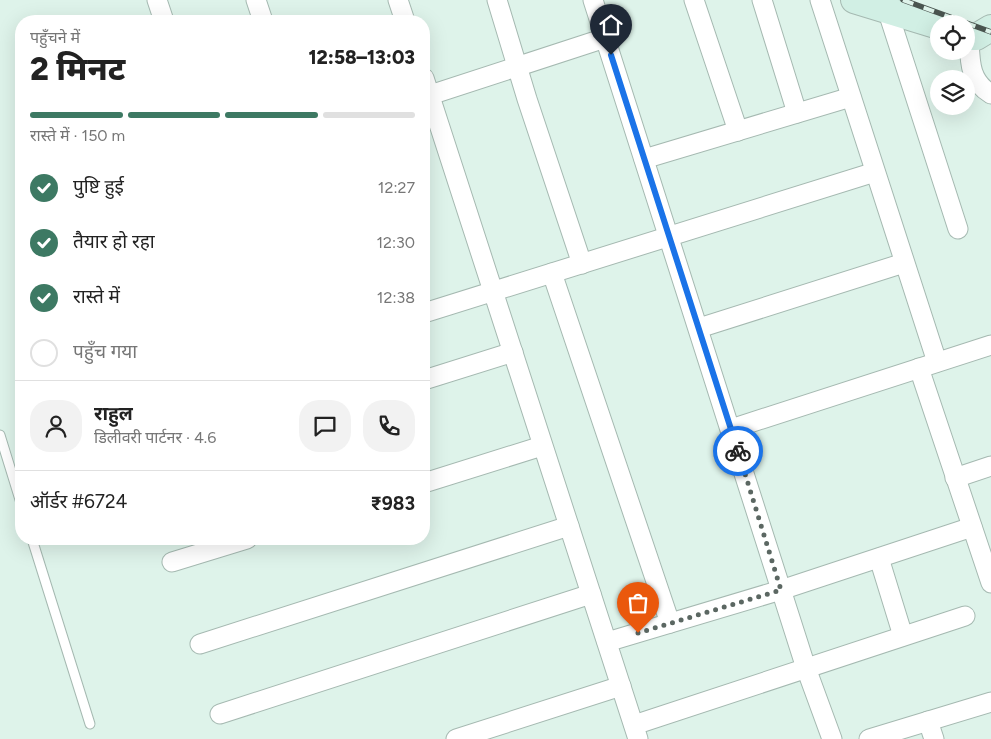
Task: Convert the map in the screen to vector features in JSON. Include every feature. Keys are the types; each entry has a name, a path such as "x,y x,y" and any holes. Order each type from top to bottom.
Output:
{"street":[{"path":"157,0 162,15"},
{"path":"256,0 261,15"},
{"path":"398,0 403,15"},
{"path":"498,0 517,66 582,264"},
{"path":"593,0 806,668 832,739"},
{"path":"694,0 738,131"},
{"path":"762,0 797,113"},
{"path":"820,0 937,362"},
{"path":"854,0 930,23"},
{"path":"888,9 958,229"},
{"path":"430,89 517,66 605,38"},
{"path":"972,60 971,70 976,82 988,92 991,111"},
{"path":"644,159 851,97"},
{"path":"430,102 494,292 542,446 636,732 806,668 965,616"},
{"path":"430,311 875,172"},
{"path":"699,328 904,263"},
{"path":"552,273 670,623"},
{"path":"731,429 991,345"},
{"path":"430,378 513,352"},
{"path":"919,368 991,583"},
{"path":"430,481 542,446"},
{"path":"955,478 991,466"},
{"path":"200,644 569,526"},
{"path":"607,642 781,590 972,527"},
{"path":"172,562 227,545"},
{"path":"879,558 903,636"},
{"path":"220,714 591,594"},
{"path":"456,739 621,686"},
{"path":"869,739 991,702"},
{"path":"928,721 934,739"}],"lane":[{"path":"0,435 15,484"},
{"path":"34,545 90,724"}],"railway":[{"path":"903,0 991,32"}],"way so far":[{"path":"638,633 781,590 738,451"}],"route":[{"path":"611,55 738,451"}]}
